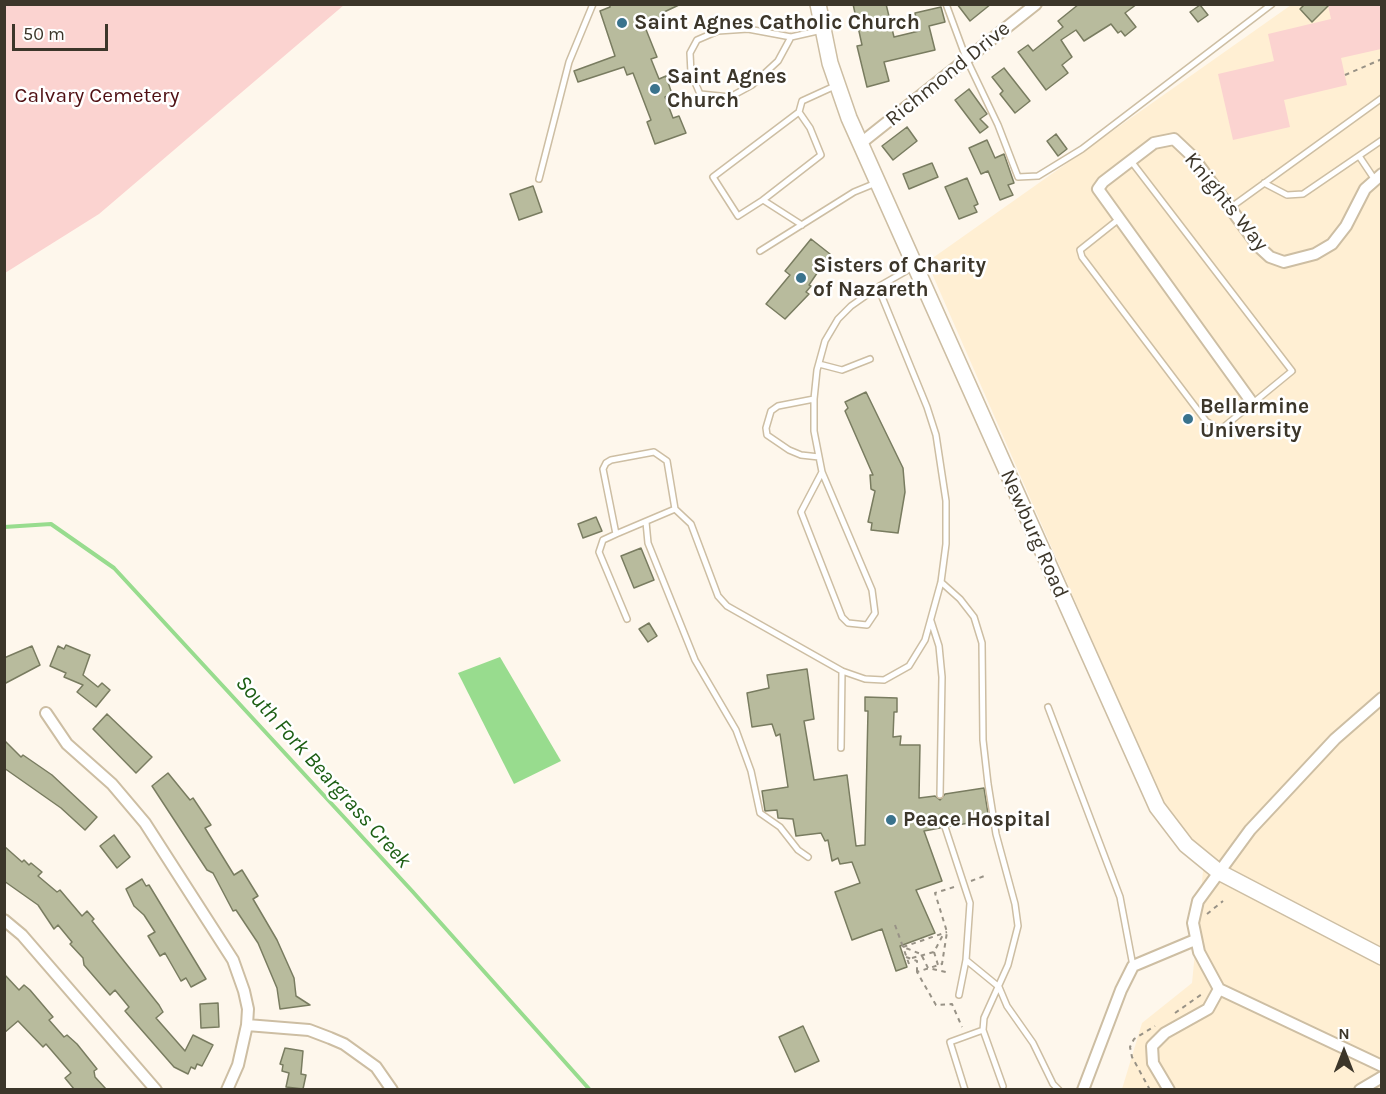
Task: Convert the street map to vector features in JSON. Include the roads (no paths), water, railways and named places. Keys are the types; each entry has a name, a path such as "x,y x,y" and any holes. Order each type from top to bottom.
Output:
{"main road":[{"name":"Newburg Road","path":"818,4 837,85 861,143 1157,807 1186,845 1219,872 1382,957"}],"street":[{"name":"Richmond Drive","path":"861,143 1036,4"},
{"name":"Knights Way","path":"1253,404 1098,189 1103,182 1155,143 1174,139 1192,156 1258,246 1270,257 1284,262 1294,261 1332,244 1346,226 1365,189 1378,177"},
{"path":"1382,698 1335,739 1250,830 1198,901 1194,923 1198,952 1217,985 1382,1066"},
{"path":"46,713 67,744 126,799 164,852 233,960 248,1009 247,1025 238,1065 227,1089"},
{"path":"4,920 22,935 156,1089"},
{"path":"1083,1089 1120,990 1133,966 1195,940"},
{"path":"1169,1089 1153,1063 1152,1046 1157,1038 1208,1009 1217,985"},
{"path":"247,1025 309,1030 344,1044 376,1067 392,1089"},
{"path":"1360,1089 1382,1077"}],"lane":[{"path":"539,179 569,62 593,4"},
{"path":"946,4 966,58 998,125 1018,177 1038,176 1082,149 1272,4"},
{"path":"791,37 778,61 752,85 730,97 700,94 691,73 690,53 697,40 718,31 748,29 791,37 824,30"},
{"path":"799,112 810,128 821,155 763,200 738,216 713,177 799,112 802,101 837,85"},
{"path":"1230,208 1382,98"},
{"path":"1264,183 1287,195 1298,196 1382,140"},
{"path":"1359,156 1378,177"},
{"path":"1119,219 1080,250 1082,257 1206,421 1220,430 1292,371 1131,161"},
{"path":"760,251 854,192 878,183"},
{"path":"763,200 802,225"},
{"path":"822,472 801,512 842,617 849,623 867,625 875,614 872,590 822,472 814,431 814,399 825,341 838,319 851,306 878,287 915,266"},
{"path":"616,534 603,469 606,463 611,460 654,452 662,455 667,461 675,510 691,524 718,596 727,606 842,671 865,680 884,680 897,675 909,666 925,640 941,582 946,544 946,501 936,435 927,407 878,287"},
{"path":"819,364 842,370 870,359"},
{"path":"814,399 778,406 771,411 766,428 767,435 789,450 801,455 819,457"},
{"path":"627,619 599,552 603,540 675,510"},
{"path":"646,522 648,543 695,660 736,729 751,771 760,813 780,828 798,850 808,857"},
{"path":"941,582 960,599 974,617 982,643 983,740 988,784 996,834 1015,904 1018,926 1008,965 984,1018 983,1030 1003,1086"},
{"path":"930,619 939,646 942,677 940,795"},
{"path":"841,748 842,671"},
{"path":"1048,707 1120,897 1133,966"},
{"path":"945,827 970,903 966,960 958,995"},
{"path":"966,960 999,987 1007,1006 1033,1043 1053,1084 1059,1089"},
{"path":"965,1089 950,1042 983,1030"}],"waterway":[{"name":"South Fork Beargrass Creek","path":"4,527 51,524 114,568 413,892 590,1090"}],"place":[{"name":"Saint Agnes Catholic Church","path":"622,23"},
{"name":"Saint Agnes Church","path":"655,89"},
{"name":"Sisters of Charity of Nazareth","path":"801,278"},
{"name":"Bellarmine University","path":"1188,419"},
{"name":"Peace Hospital","path":"891,820"}],"park label":[{"name":"Calvary Cemetery","path":"97,96"}]}
